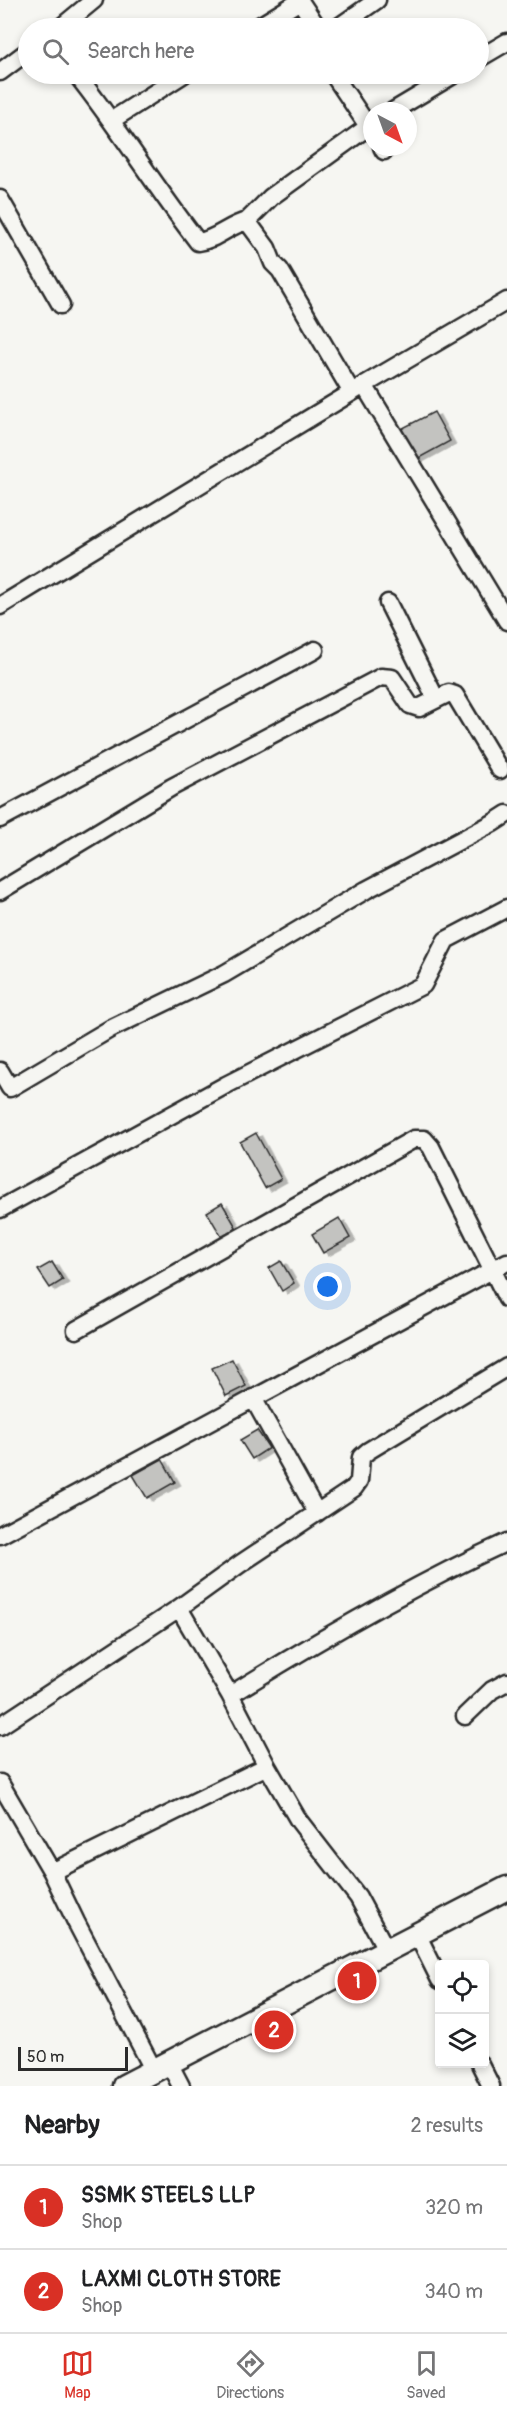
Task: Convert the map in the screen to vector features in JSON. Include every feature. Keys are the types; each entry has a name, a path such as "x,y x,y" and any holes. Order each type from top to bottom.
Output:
{"street":[{"path":"72,18 94,0"},
{"path":"351,18 377,0"},
{"path":"272,18 300,1 311,18"},
{"path":"489,53 507,42"},
{"path":"0,72 18,58"},
{"path":"84,84 112,120 166,202 198,242 208,241 237,223 247,221 271,197 363,134"},
{"path":"112,120 168,84"},
{"path":"340,84 363,117"},
{"path":"408,102 438,84"},
{"path":"0,199 61,305"},
{"path":"247,221 267,248 273,264 280,270 505,615"},
{"path":"0,606 357,388 507,301"},
{"path":"388,603 436,699"},
{"path":"0,819 315,650"},
{"path":"0,891 172,787 381,677 392,678 410,705 418,708 449,693 455,695 504,774"},
{"path":"0,1071 10,1088 110,1029 224,974 366,890 493,824 507,814"},
{"path":"0,1209 226,1085 423,985 446,940 507,908"},
{"path":"76,1330 414,1139 424,1139 431,1147 507,1299"},
{"path":"0,1535 507,1262"},
{"path":"0,1726 179,1608 354,1488 359,1481 361,1456 507,1367"},
{"path":"253,1398 317,1512"},
{"path":"230,1695 398,1596 438,1574 507,1542"},
{"path":"179,1608 230,1695 283,1796 310,1837 358,1897 387,1949"},
{"path":"465,1716 492,1690 507,1682"},
{"path":"52,1872 267,1766"},
{"path":"0,1783 52,1872 76,1922 161,2066 181,2086"},
{"path":"124,2086 507,1888"},
{"path":"417,1934 435,1970"},
{"path":"482,2068 492,2086"}],"building":[{"path":"434,412 450,441 417,459 401,429"},
{"path":"256,1133 281,1179 265,1188 240,1142"},
{"path":"222,1203 239,1232 224,1241 207,1212"},
{"path":"339,1218 350,1238 323,1253 312,1234"},
{"path":"281,1261 294,1283 282,1291 269,1268"},
{"path":"52,1262 63,1280 50,1288 38,1270"},
{"path":"232,1359 246,1386 226,1396 212,1368"},
{"path":"257,1430 269,1448 252,1459 240,1440"},
{"path":"162,1459 175,1482 147,1498 133,1475"}],"place":[{"name":"SSMK STEELS LLP","path":"357,1981"},
{"name":"LAXMI CLOTH STORE","path":"274,2030"}]}
